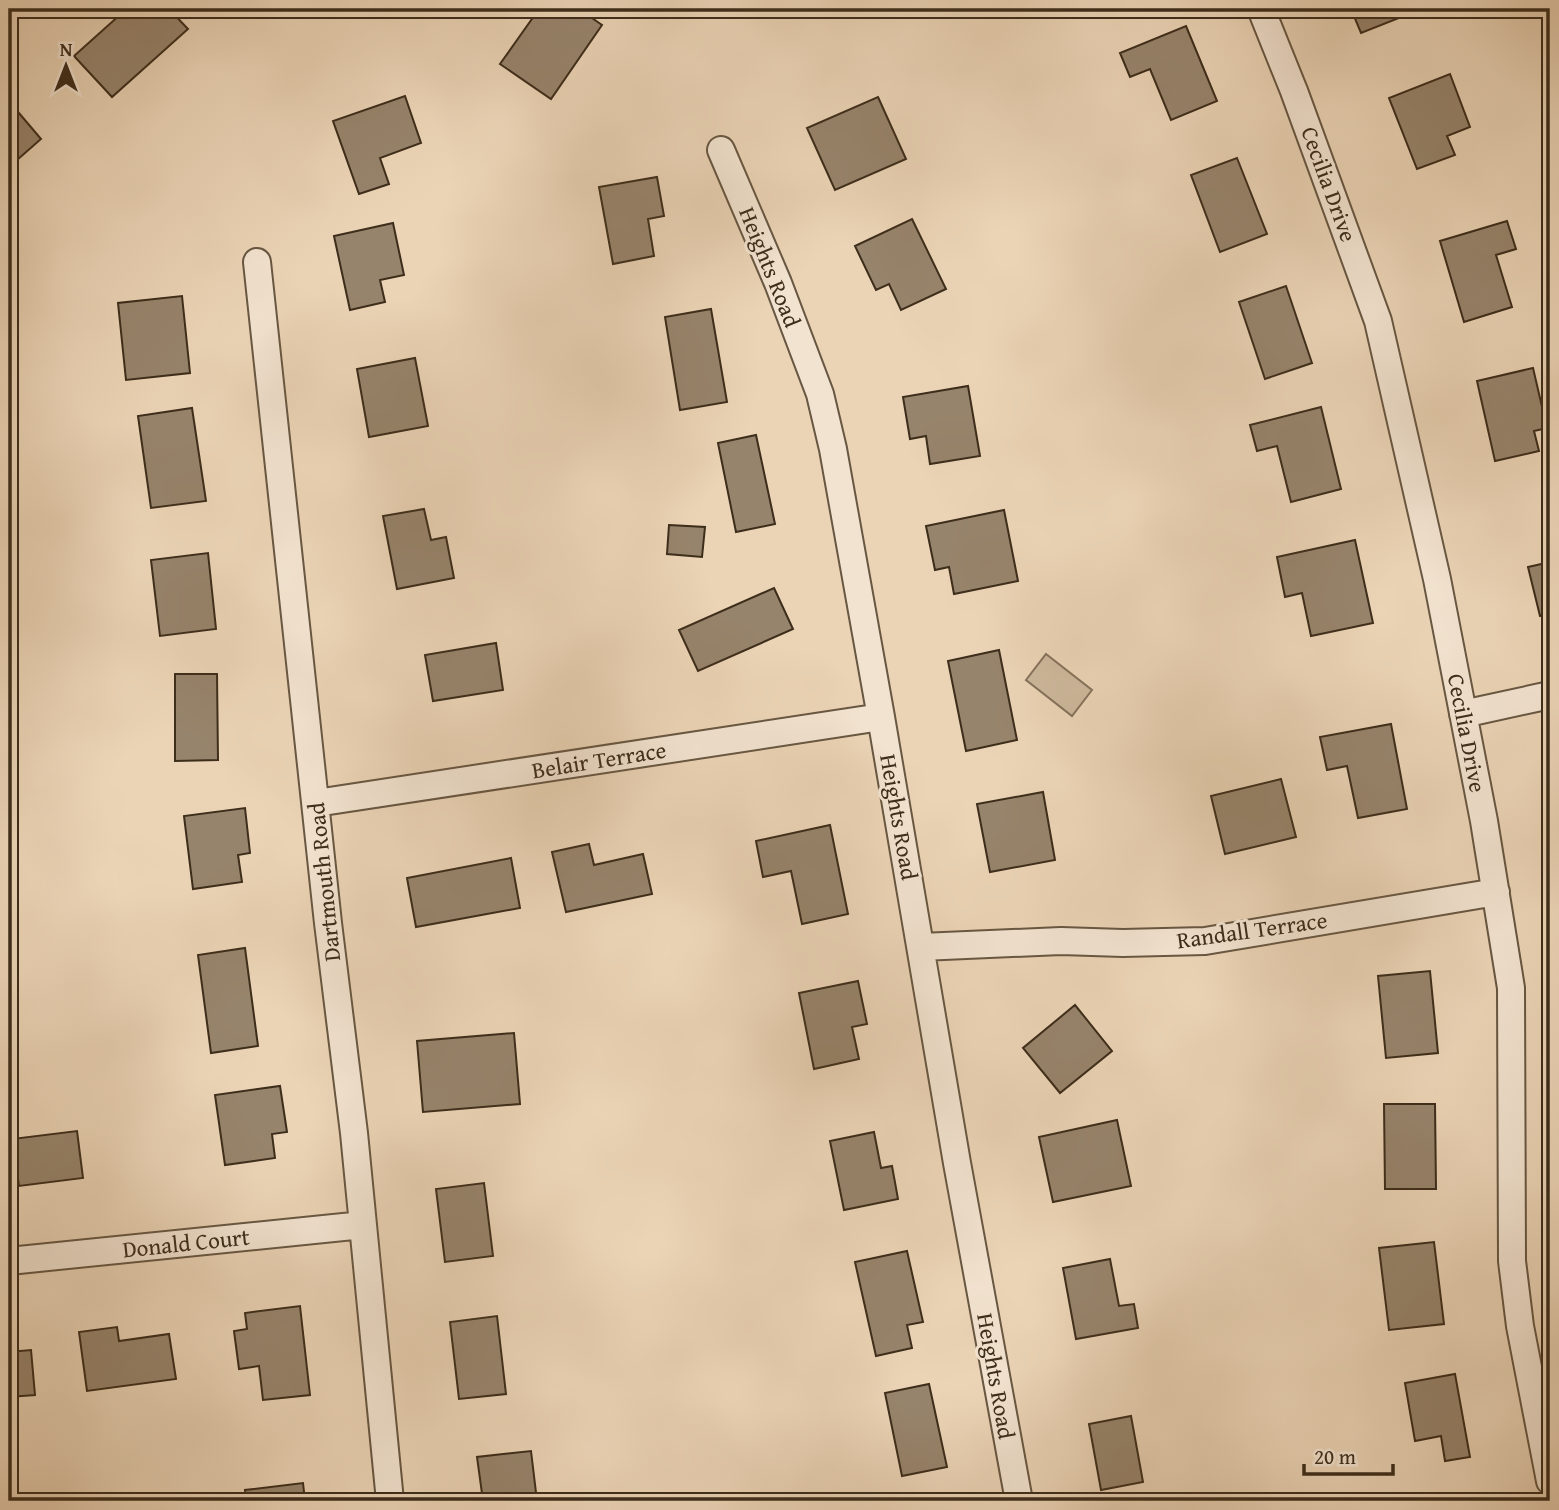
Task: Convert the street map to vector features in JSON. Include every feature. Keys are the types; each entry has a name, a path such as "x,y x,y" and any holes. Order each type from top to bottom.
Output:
{"street":[{"name":"Cecilia Drive","path":"1261,9 1294,91 1378,321 1437,579 1496,892 1511,988 1512,1261 1520,1326 1550,1481"},
{"name":"Heights Road","path":"721,150 778,284 820,394 833,449 957,1163 1019,1501"},
{"name":"Dartmouth Road","path":"257,262 363,1225 390,1501"},
{"path":"1463,714 1550,695"},
{"name":"Belair Terrace","path":"316,803 881,717"},
{"name":"Randall Terrace","path":"921,947 1061,941 1205,941 1496,892"},
{"name":"Donald Court","path":"9,1261 363,1225"}],"shaded area":[{"path":"1046,654 1092,690 1072,716 1026,680"}],"building":[{"path":"118,9 169,9 188,29 112,97 74,56 122,13"},
{"path":"539,9 579,9 602,25 551,99 500,64"},
{"path":"1351,9 1401,9 1404,16 1361,33"},
{"path":"1186,26 1217,101 1171,120 1150,69 1130,77 1120,53"},
{"path":"1450,74 1470,127 1447,136 1455,155 1417,169 1389,98"},
{"path":"405,96 421,143 380,158 389,184 359,194 333,121"},
{"path":"878,97 906,159 835,190 807,128"},
{"path":"13,106 41,139 9,167 9,109"},
{"path":"1237,158 1267,234 1220,252 1191,175"},
{"path":"657,177 664,216 648,219 654,256 613,264 599,187"},
{"path":"912,219 946,289 901,310 889,284 876,290 855,246"},
{"path":"1507,221 1516,249 1496,255 1512,307 1464,322 1440,241"},
{"path":"393,223 404,275 380,280 385,302 350,310 334,236"},
{"path":"1286,286 1312,363 1265,379 1239,302"},
{"path":"182,296 190,373 126,380 118,303"},
{"path":"711,309 727,402 680,410 665,317"},
{"path":"415,358 428,426 369,437 357,369"},
{"path":"1533,368 1547,428 1534,431 1539,451 1495,461 1477,381"},
{"path":"968,386 980,456 930,464 926,436 910,439 903,397"},
{"path":"1321,407 1341,489 1291,502 1277,446 1257,451 1250,425"},
{"path":"192,408 206,501 151,508 138,416"},
{"path":"756,435 775,524 736,532 718,443"},
{"path":"424,509 431,540 446,537 454,578 397,589 383,516"},
{"path":"1004,510 1018,581 954,594 949,567 935,570 926,526"},
{"path":"669,525 705,527 702,557 667,554"},
{"path":"1355,540 1373,623 1311,636 1302,593 1285,597 1277,557"},
{"path":"208,553 216,629 160,636 151,560"},
{"path":"1550,562 1550,613 1540,616 1528,567"},
{"path":"774,588 793,629 698,671 679,630"},
{"path":"496,643 503,690 433,701 425,655"},
{"path":"999,650 1017,740 966,751 948,661"},
{"path":"175,674 217,674 218,760 175,761"},
{"path":"1391,724 1407,809 1358,818 1347,766 1327,770 1320,737"},
{"path":"1281,779 1296,837 1225,854 1211,796"},
{"path":"1043,792 1055,860 990,872 977,804"},
{"path":"245,808 250,853 238,855 242,882 193,889 184,816"},
{"path":"830,825 848,914 802,924 791,871 763,877 756,841"},
{"path":"589,844 594,865 643,854 652,894 566,912 552,852"},
{"path":"511,858 520,908 416,927 407,878"},
{"path":"245,948 258,1046 211,1053 198,955"},
{"path":"1430,971 1438,1053 1386,1058 1378,976"},
{"path":"858,981 867,1024 852,1027 859,1059 814,1069 799,993"},
{"path":"1075,1005 1112,1051 1060,1093 1023,1048"},
{"path":"514,1033 520,1104 423,1112 417,1041"},
{"path":"280,1086 287,1132 272,1134 275,1158 225,1165 215,1095"},
{"path":"1384,1104 1435,1104 1436,1189 1385,1189"},
{"path":"1117,1120 1131,1186 1053,1202 1039,1137"},
{"path":"77,1131 83,1178 19,1186 12,1139"},
{"path":"874,1132 881,1168 892,1166 898,1199 844,1210 830,1141"},
{"path":"484,1183 493,1256 445,1262 436,1189"},
{"path":"1434,1242 1444,1324 1389,1330 1379,1248"},
{"path":"907,1251 923,1322 907,1325 912,1348 876,1356 855,1262"},
{"path":"1110,1259 1119,1306 1134,1304 1138,1328 1076,1339 1063,1268"},
{"path":"300,1306 310,1395 263,1400 259,1366 239,1369 234,1331 247,1329 245,1313"},
{"path":"497,1316 506,1394 459,1399 450,1322"},
{"path":"117,1327 119,1341 169,1334 176,1379 87,1391 79,1332"},
{"path":"31,1350 35,1395 9,1397 9,1352"},
{"path":"1455,1374 1470,1457 1445,1461 1441,1436 1415,1441 1405,1383"},
{"path":"929,1384 947,1467 902,1476 885,1393"},
{"path":"1131,1416 1143,1482 1101,1490 1089,1424"},
{"path":"531,1451 537,1501 483,1501 477,1457"},
{"path":"303,1483 305,1501 246,1501 245,1490"}]}
